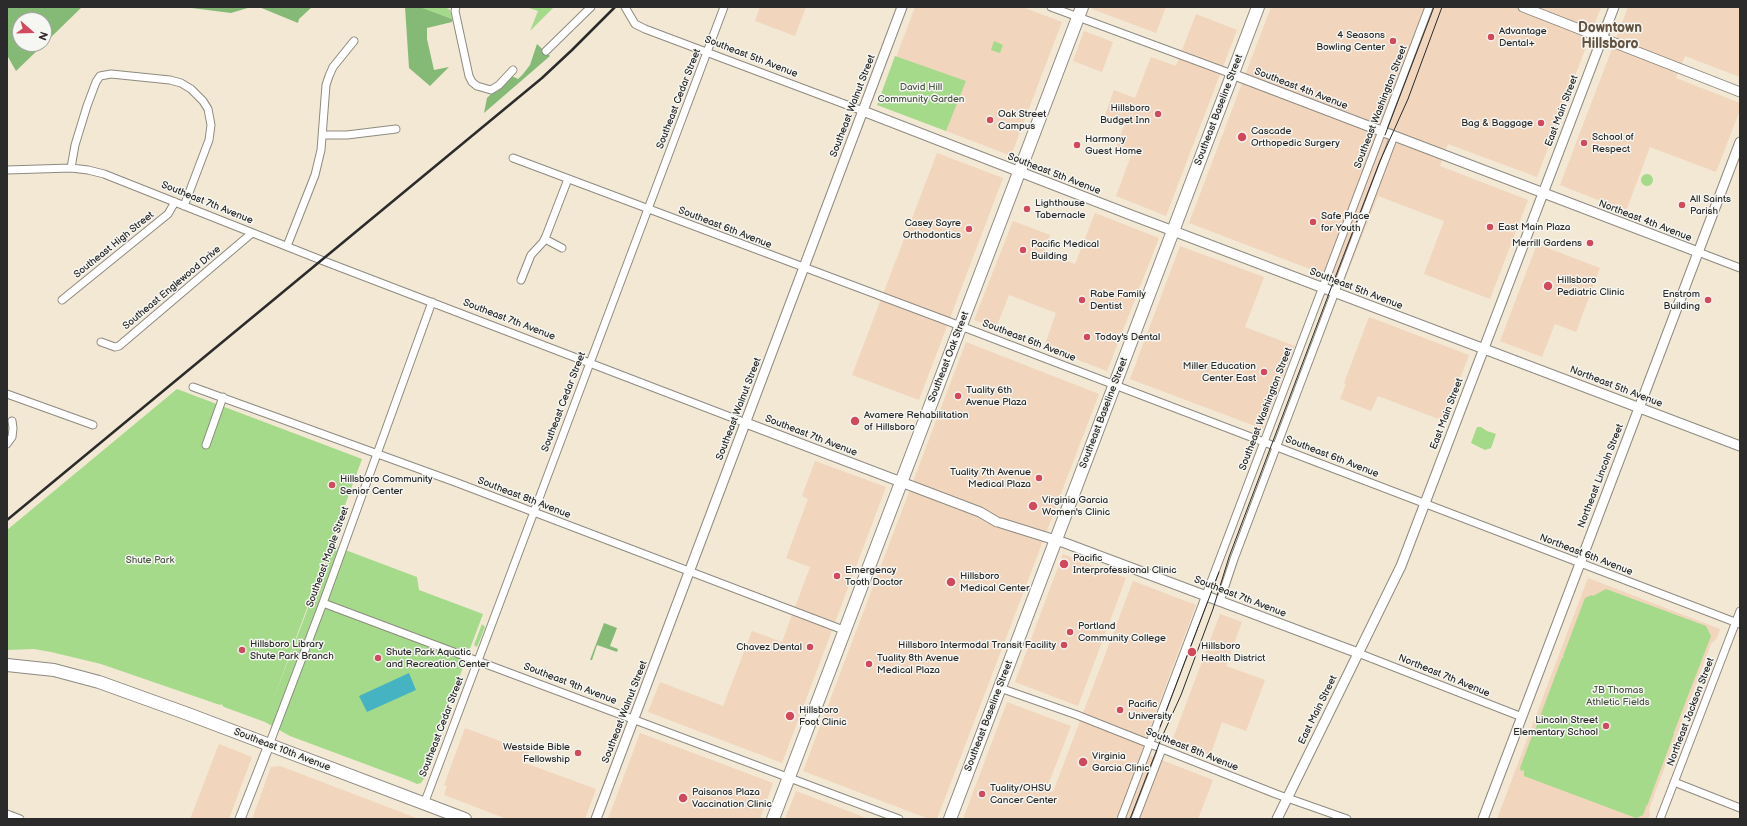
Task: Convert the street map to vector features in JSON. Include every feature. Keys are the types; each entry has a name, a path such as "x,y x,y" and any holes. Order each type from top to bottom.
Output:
{"main road":[{"name":"Southeast Baseline Street","path":"950,819 1258,7"},
{"name":"Southeast Oak Street","path":"773,819 846,631 1080,12"},
{"name":"Southeast 10th Avenue","path":"7,665 54,670 99,682 465,819"}],"street":[{"path":"456,7 455,11 469,76 472,82 477,86 491,90 499,85 513,70"},
{"path":"546,51 591,7"},
{"name":"Southeast 5th Avenue","path":"625,7 635,24 645,29 1484,349"},
{"name":"Southeast Cedar Street","path":"424,804 724,7"},
{"name":"Southeast Walnut Street","path":"596,819 902,7"},
{"name":"Southeast 4th Avenue","path":"1051,7 1080,12 1232,74 1543,192"},
{"name":"Southeast Washington Street","path":"1121,819 1429,7"},
{"path":"1523,7 1740,92"},
{"name":"East Main Street","path":"1277,819 1400,567 1614,7"},
{"path":"287,246 314,175 321,150 326,85 333,67 354,41"},
{"path":"72,168 75,145 87,106 96,82 100,76 111,74 170,80 181,83 191,89 203,101 208,109 211,125 209,140 184,206"},
{"path":"323,135 347,135 396,130"},
{"path":"1220,601 1276,446 1394,136"},
{"name":"Northeast Lincoln Street","path":"1483,819 1740,142"},
{"name":"Southeast 6th Avenue","path":"513,158 961,326 1425,504"},
{"name":"Southeast 7th Avenue","path":"7,170 72,168 104,174 252,233 980,512 999,523 1056,540 1358,653"},
{"path":"521,280 532,255 545,239 568,179"},
{"name":"Northeast 4th Avenue","path":"1543,192 1584,210 1740,268"},
{"name":"Southeast High Street","path":"62,300 168,214 175,202"},
{"name":"Southeast Englewood Drive","path":"101,342 110,346 119,346 252,233"},
{"path":"545,239 562,248"},
{"name":"Southeast Maple Street","path":"240,819 323,603 432,302"},
{"name":"Northeast 5th Avenue","path":"1484,349 1740,446"},
{"name":"Southeast 8th Avenue","path":"193,387 378,454 846,631"},
{"path":"7,394 92,425"},
{"path":"206,445 223,398"},
{"path":"7,444 12,437 12,422"},
{"name":"Northeast 6th Avenue","path":"1425,504 1738,623"},
{"name":"Southeast 9th Avenue","path":"323,603 899,819"},
{"name":"Northeast Jackson Street","path":"1660,819 1738,623 1740,611"},
{"name":"Northeast 7th Avenue","path":"1358,653 1522,717"},
{"name":"Southeast 8th Avenue","path":"1000,688 1347,819"},
{"path":"1135,819 1162,749"},
{"path":"1674,782 1740,808"},
{"path":"7,814 20,819"}],"shaded area":[{"path":"760,7 806,7 795,36 755,21"},
{"path":"915,7 1022,7 1062,22 1012,153 1009,155 878,105"},
{"path":"1093,7 1166,7 1156,33 1092,9"},
{"path":"1271,7 1601,7 1537,177 1448,144 1440,166 1528,200 1490,299 1424,274 1444,221 1378,196 1344,282 1189,223"},
{"path":"1628,7 1740,7 1740,77 1685,56 1676,78 1740,103 1740,110 1716,172 1650,147 1626,211 1560,185"},
{"path":"1196,14 1237,30 1166,216 1116,196 1131,156 1115,150 1125,123 1105,115 1114,90 1135,98 1151,57 1176,66"},
{"path":"1084,31 1113,42 1102,72 1073,61"},
{"path":"937,153 1003,178 919,400 852,375"},
{"path":"1095,213 1159,238 1107,371 1044,347 1056,313 1009,295 996,328 974,320 1013,221 1050,235 1044,252 1075,264"},
{"path":"1537,244 1600,268 1576,332 1555,324 1542,357 1500,341"},
{"path":"1180,246 1264,277 1245,327 1295,346 1263,429 1130,379"},
{"path":"1369,317 1469,355 1444,421 1378,396 1371,411 1340,399 1346,384 1344,383"},
{"name":"Hillsboro Medical Center","path":"966,342 1099,394 937,819 929,819 803,771"},
{"path":"815,461 886,487 782,763 648,712 660,682 723,706 752,631 782,642 810,567 786,558 808,499 802,496"},
{"name":"Portland Community College","path":"1063,554 1126,578 1078,706 1015,682"},
{"name":"JB Thomas Athletic Fields","path":"1588,578 1720,629 1717,638 1711,644 1649,809 1650,815 1648,819 1497,819"},
{"path":"1133,581 1196,605 1141,752 1213,780 1198,819 1123,819 1116,816 1115,819 963,819 1007,702 1071,726 1046,790 1053,792"},
{"path":"1220,614 1242,622 1226,666 1265,680 1246,731 1222,722 1210,756 1172,741"},
{"path":"465,728 529,752 525,763 596,789 585,819 507,819 444,795 447,786 444,785"},
{"path":"640,733 773,783 760,819 608,819"},
{"path":"219,744 252,757 229,819 190,819"},
{"path":"280,766 419,819 252,819 271,767"},
{"path":"796,791 869,819 785,819"}],"green space":[{"path":"7,7 82,7 52,36 52,12 12,12 12,52 36,52 16,71 7,55"},
{"path":"184,7 251,7 231,13"},
{"path":"259,7 312,7 299,19 298,23"},
{"path":"405,7 420,7 452,19 452,22 427,28 427,39 434,70 449,67 430,86 409,68"},
{"path":"420,7 445,7 450,10 452,19"},
{"path":"526,7 554,7 530,31 538,11"},
{"path":"994,41 1003,45 1000,53 991,50"},
{"path":"537,44 550,56 484,113 487,98 491,94 498,91 512,77 518,79 530,65"},
{"name":"David Hill Community Garden","path":"895,56 966,81 946,131 877,105"},
{"path":"1647,174 1651,176 1653,180 1651,184 1647,186 1643,184 1641,180 1643,176"},
{"name":"Shute Park","path":"177,389 362,459 272,703 332,545 417,577 419,590 483,614 427,763 425,763 423,769 425,777 421,783 417,784 290,736 265,722 224,707 221,704 220,705 101,664 34,649 7,650 7,530"},
{"path":"1477,427 1481,427 1496,434 1491,448 1485,450 1471,443"},
{"name":"JB Thomas Athletic Fields","path":"1606,589 1706,626 1711,636 1673,732 1674,734 1647,806 1645,805 1646,807 1643,815 1636,818 1524,776 1524,770 1521,771 1520,768 1535,728 1537,729 1536,727 1562,658 1564,658 1563,656 1585,598 1592,595 1593,596"},
{"path":"604,623 617,628 610,646 618,649 617,652 597,645 592,660 590,660"},
{"path":"482,624 485,627 477,647 474,645"}],"water":[{"path":"409,673 416,690 367,712 359,696"}],"tram line":[{"path":"1385,135 1434,7"},
{"path":"1130,819 1161,739 1181,695 1213,609 1229,557 1328,296 1380,161 1408,99 1442,7"},
{"path":"1160,727 1219,572"}],"railway":[{"path":"7,520 542,78 615,7"}],"place":[{"name":"Advantage Dental+","path":"1491,37"},
{"name":"4 Seasons Bowling Center","path":"1393,41"},
{"name":"Hillsboro Budget Inn","path":"1158,114"},
{"name":"Oak Street Campus","path":"990,120"},
{"name":"Bag & Baggage","path":"1541,123"},
{"name":"Cascade Orthopedic Surgery","path":"1242,137"},
{"name":"School of Respect","path":"1584,143"},
{"name":"Harmony Guest Home","path":"1077,145"},
{"name":"All Saints Parish","path":"1682,205"},
{"name":"Lighthouse Tabernacle","path":"1027,209"},
{"name":"Safe Place for Youth","path":"1313,222"},
{"name":"East Main Plaza","path":"1490,227"},
{"name":"Casey Sayre Orthodontics","path":"969,229"},
{"name":"Merrill Gardens","path":"1590,243"},
{"name":"Pacific Medical Building","path":"1023,250"},
{"name":"Hillsboro Pediatric Clinic","path":"1548,286"},
{"name":"Rabe Family Dentist","path":"1082,300"},
{"name":"Enstrom Building","path":"1708,300"},
{"name":"Today's Dental","path":"1087,337"},
{"name":"Miller Education Center East","path":"1264,372"},
{"name":"Tuality 6th Avenue Plaza","path":"958,396"},
{"name":"Avamere Rehabilitation of Hillsboro","path":"855,421"},
{"name":"Tuality 7th Avenue Medical Plaza","path":"1039,478"},
{"name":"Hillsboro Community Senior Center","path":"332,485"},
{"name":"Virginia Garcia Women's Clinic","path":"1033,506"},
{"name":"Pacific Interprofessional Clinic","path":"1064,564"},
{"name":"Emergency Tooth Doctor","path":"837,576"},
{"name":"Hillsboro Medical Center","path":"951,582"},
{"name":"Portland Community College","path":"1070,632"},
{"name":"Hillsboro Intermodal Transit Facility","path":"1064,645"},
{"name":"Chavez Dental","path":"810,647"},
{"name":"Hillsboro Library Shute Park Branch","path":"242,650"},
{"name":"Hillsboro Health District","path":"1192,652"},
{"name":"Shute Park Aquatic and Recreation Center","path":"378,658"},
{"name":"Tuality 8th Avenue Medical Plaza","path":"869,664"},
{"name":"Pacific University","path":"1120,710"},
{"name":"Hillsboro Foot Clinic","path":"790,716"},
{"name":"Lincoln Street Elementary School","path":"1606,726"},
{"name":"Westside Bible Fellowship","path":"578,753"},
{"name":"Virginia Garcia Clinic","path":"1083,762"},
{"name":"Tuality/OHSU Cancer Center","path":"982,794"},
{"name":"Paisanos Plaza Vaccination Clinic","path":"683,798"}],"district":[{"name":"Downtown Hillsboro","path":"1610,36"}]}
